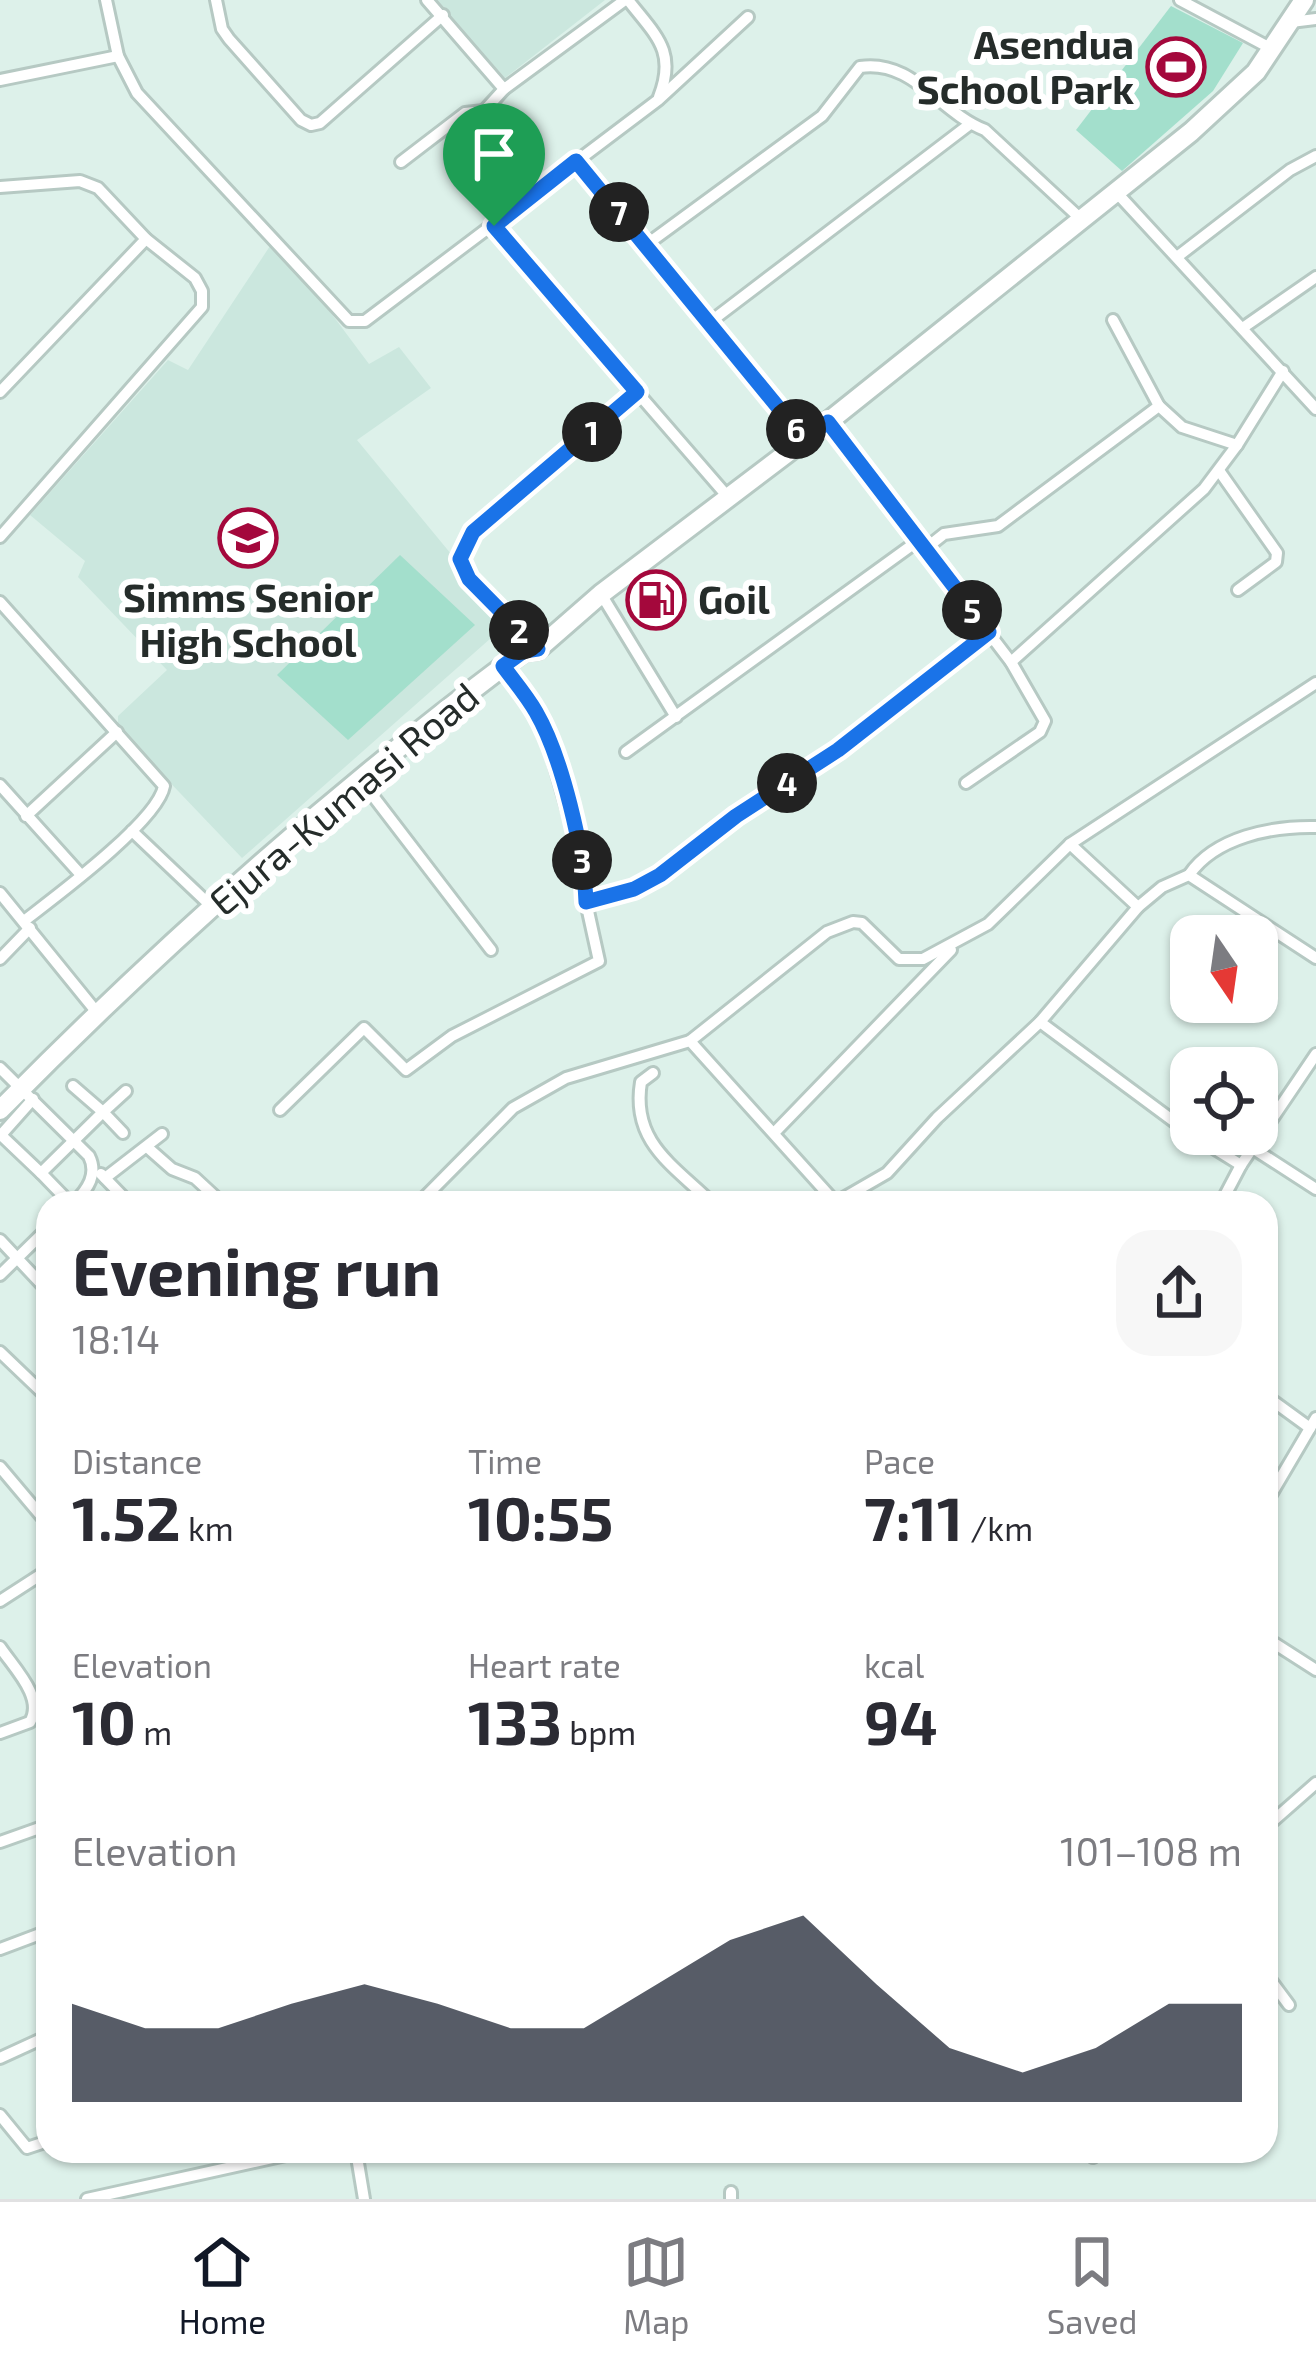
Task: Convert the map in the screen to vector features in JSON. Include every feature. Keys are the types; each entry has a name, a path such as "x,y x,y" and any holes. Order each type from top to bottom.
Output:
{"main road":[{"name":"Ejura-Kumasi Road","path":"0,1110 27,1093 99,1015 278,847 503,666 524,651 538,649 601,594 828,422 1083,221 1234,94 1273,50 1304,0"}],"street":[{"path":"106,0 118,56 137,93 349,321 365,321 494,226 658,100 748,17"},
{"path":"216,0 222,29 301,120 311,125 320,123 443,15"},
{"path":"427,0 504,89"},
{"path":"401,162 465,113 484,110 504,89 627,0 666,55 668,74 658,100"},
{"path":"1180,0 1273,50"},
{"path":"1291,22 1316,20"},
{"path":"0,80 118,56"},
{"path":"646,245 822,116 860,67 882,64 1001,143 1083,221"},
{"path":"484,110 498,136 542,188"},
{"path":"710,322 970,124"},
{"path":"1178,257 1316,155"},
{"path":"576,161 804,439"},
{"path":"0,187 89,183 146,239 195,278 202,290 202,307 0,537"},
{"path":"1117,193 1316,409"},
{"path":"494,226 728,497"},
{"path":"0,392 146,239"},
{"path":"1244,327 1316,277"},
{"path":"1113,320 1159,406 1182,427 1237,445"},
{"path":"0,368 14,377"},
{"path":"1011,662 1220,472 1283,371"},
{"path":"538,649 469,579 461,566 462,549 473,532 637,392"},
{"path":"626,752 922,544 944,534 998,526 1159,406"},
{"path":"828,422 1011,662 1045,721 1040,732 966,783"},
{"path":"1220,472 1277,554 1276,562 1238,590"},
{"path":"601,594 676,717"},
{"path":"0,602 164,786 160,799 133,831 27,925 0,959"},
{"path":"586,902 634,889 660,875 736,816 838,750 989,632"},
{"path":"280,1110 364,1028 406,1070 452,1036 599,961 580,852 546,735 536,712 503,666"},
{"path":"431,1191 513,1108 566,1078 690,1041 827,932 862,923 899,959 923,959 957,944 988,924 1070,844 1316,683"},
{"path":"26,816 117,732"},
{"path":"361,779 491,950"},
{"path":"0,785 80,875"},
{"path":"856,1191 887,1173 1040,1022 1138,907 1162,886 1189,875 1200,859 1234,842 1269,830 1316,827"},
{"path":"133,831 213,908"},
{"path":"1070,844 1138,907"},
{"path":"1189,875 1316,958"},
{"path":"0,892 99,1015"},
{"path":"774,1133 957,944"},
{"path":"1040,1022 1170,1118"},
{"path":"690,1041 825,1191"},
{"path":"1278,1112 1316,1054"},
{"path":"0,1068 117,1191"},
{"path":"653,1073 641,1082 637,1108 644,1128 656,1151 699,1191"},
{"path":"73,1086 124,1132"},
{"path":"41,1172 126,1091"},
{"path":"27,1093 1,1136 60,1191"},
{"path":"105,1178 162,1134"},
{"path":"147,1147 209,1191"},
{"path":"1225,1155 1241,1165"},
{"path":"1227,1191 1249,1155"},
{"path":"1263,1155 1316,1189"},
{"path":"85,1191 94,1167"},
{"path":"0,1240 36,1279"},
{"path":"0,1275 36,1240"},
{"path":"0,1352 36,1386"},
{"path":"1278,1404 1310,1427 1315,1448"},
{"path":"1278,1482 1310,1427"},
{"path":"0,1467 36,1510"},
{"path":"0,1601 36,1578"},
{"path":"1278,1646 1316,1670"},
{"path":"0,1647 34,1700 36,1713 30,1723 0,1733"},
{"path":"1278,1816 1316,1783"},
{"path":"0,1842 36,1829"},
{"path":"0,1949 36,1936"},
{"path":"1278,1990 1289,2005"},
{"path":"0,2058 36,2042"},
{"path":"0,2115 27,2148 36,2145"},
{"path":"87,2199 250,2163"},
{"path":"358,2163 364,2199"}],"shaded area":[{"path":"435,0 605,0 505,78"},
{"name":"Simms Senior High School","path":"270,246 319,297 369,364 399,347 431,388 357,440 508,623 242,858 118,728 118,716 167,670 78,577 85,561 30,515 168,360 188,370"}],"green space":[{"name":"Asendua School Park","path":"1171,6 1243,43 1213,91 1122,171 1076,130"},
{"path":"400,555 475,625 348,740 277,675"}],"place":[{"name":"Asendua School Park","path":"1176,67"},
{"name":"Simms Senior High School","path":"248,538"},
{"name":"Goil","path":"656,600"}],"route":[{"path":"576,161 804,439 828,422 989,632 838,750 736,816 660,875 634,889 586,902 585,871 546,735 536,712 503,666 524,651 538,649 469,579 460,559 473,532 637,392 494,226 576,161"}]}
